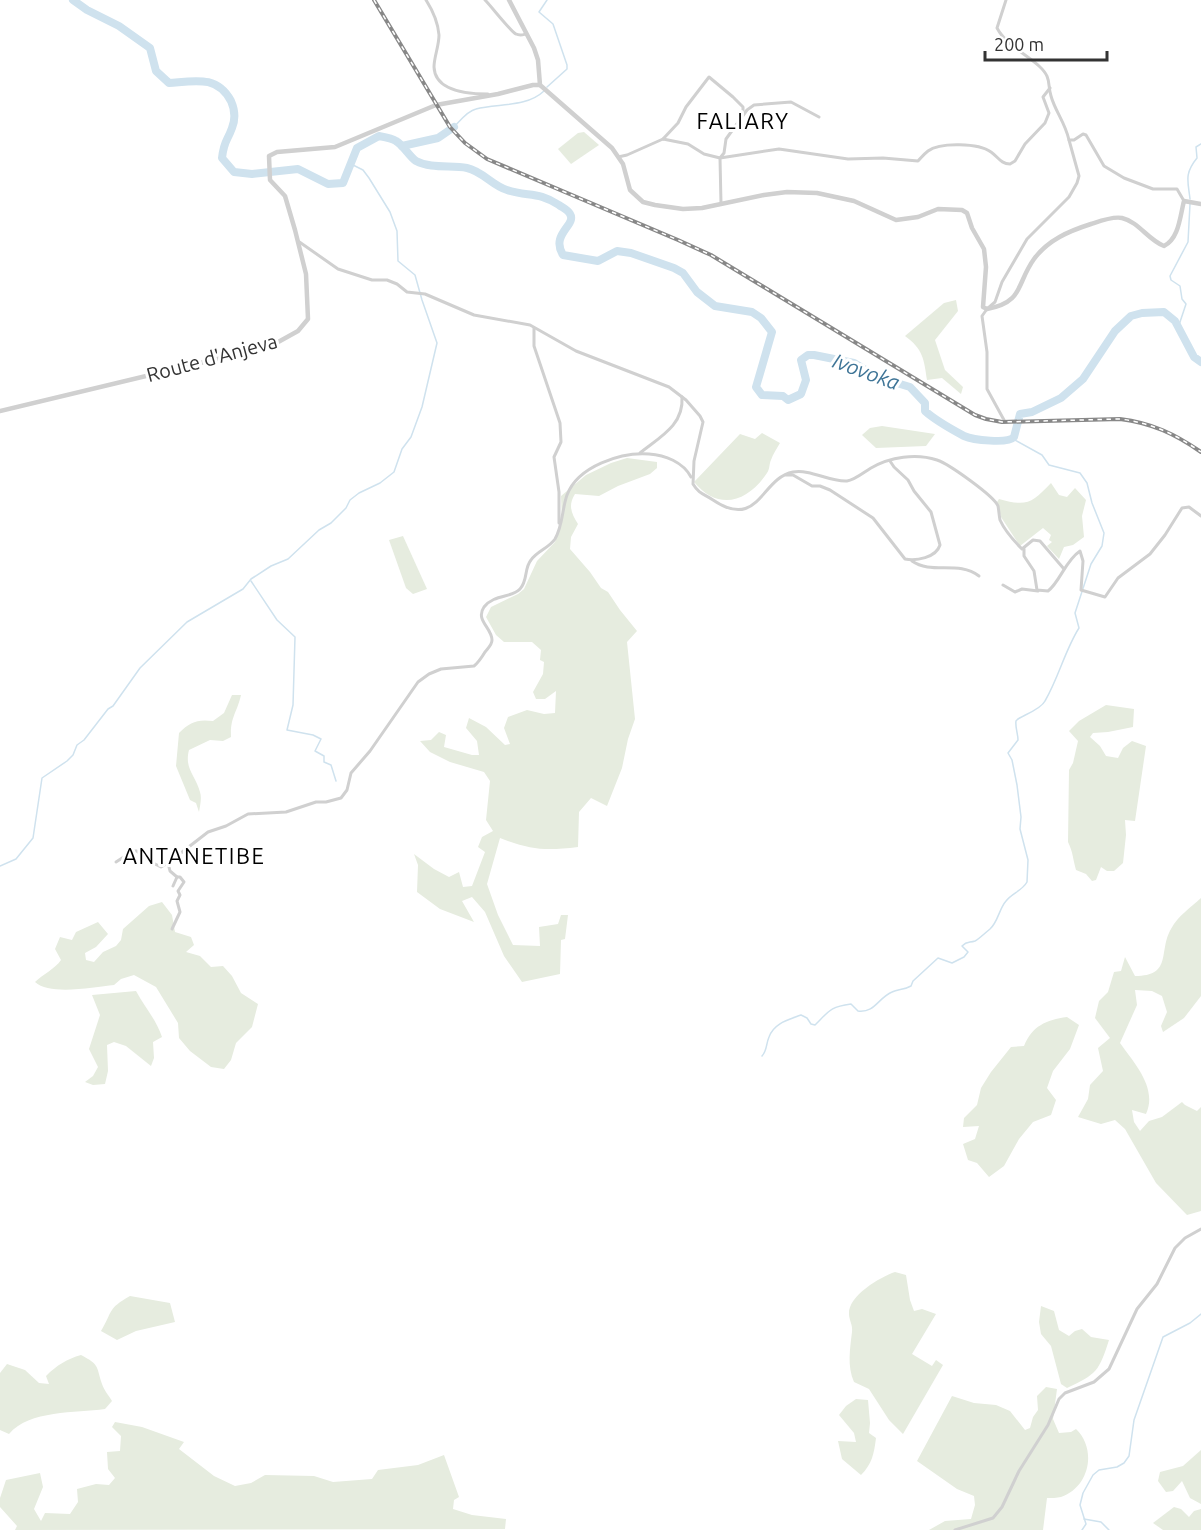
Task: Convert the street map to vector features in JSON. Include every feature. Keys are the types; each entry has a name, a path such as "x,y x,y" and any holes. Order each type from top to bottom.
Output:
{"street":[{"path":"426,0 436,16 439,35 434,68 440,81 458,92 498,94 526,86 541,86"},
{"path":"485,0 501,16 513,33 526,34"},
{"path":"508,0 534,48 541,86 604,140 623,164 630,190 643,202 683,209 721,205 776,194 817,193 854,201 896,220 938,209 962,210 967,213 972,228 984,249 986,267 982,299 983,307 987,309 999,307 1011,300 1020,288 1032,262 1064,233 1103,220 1120,218 1131,221 1153,242 1164,246 1174,237 1185,201"},
{"path":"1004,420 987,389 987,352 982,316 996,302 1002,282 1027,239 1069,197 1079,176 1063,119 1051,96 1050,79 1039,66 1001,35 998,28 1006,0"},
{"path":"526,86 538,74"},
{"path":"618,157 663,139 678,123 706,78 709,77 738,101 743,107 743,115"},
{"path":"663,139 688,144 704,154 720,158 779,149 848,159 883,158 918,161 928,150 963,144 984,148 991,151 1004,164 1010,164 1015,161 1025,144 1045,123 1048,113 1043,98 1050,88"},
{"name":"Route d'Anjeva","path":"0,411 271,346 298,331 308,319 306,274 285,196 270,180 269,156 277,152 334,147 436,105 498,94"},
{"path":"721,205 720,158 724,153 726,139 743,115 754,105 791,102 819,117"},
{"path":"1069,140 1074,140 1083,134 1086,135 1104,166 1143,186 1153,189 1177,189 1185,201"},
{"path":"1185,201 1195,201 1201,204"},
{"path":"298,240 338,269 372,280 387,280 407,292 425,294 474,315 530,325 563,345 669,387 682,396 703,422 692,479"},
{"path":"534,328 534,346 560,423 561,442 555,457 560,527"},
{"path":"639,454 677,422 683,407 682,396"},
{"path":"116,862 137,851 145,859 160,867 208,832 248,814 286,812 316,802 341,798 348,790 351,773 364,759 418,682 435,671 477,664 492,644 482,619 485,605 494,599 521,589 531,560 550,546 560,527 568,492 580,477 608,461 639,454 655,454 671,459 687,470 701,495 723,507 743,509 759,500 777,479 785,475 801,471 825,478 848,481 885,460 916,457 935,459 954,468 993,499 998,506 1000,521 1018,545 1024,549"},
{"path":"890,460 932,512 937,530 939,550 935,554 912,561"},
{"path":"785,475 793,475 812,486 830,490 873,518 904,559 921,567 963,568 979,576"},
{"path":"1003,585 1015,592 1022,589 1048,591 1078,551 1081,552 1083,561 1081,590 1105,597 1118,578 1150,554 1182,508 1189,507 1201,516"},
{"path":"1040,591 1036,587 1032,567 1024,556 1024,549 1033,540 1040,542 1064,569"},
{"path":"168,863 170,871 184,882 178,892 180,896 177,901 180,912 172,929"},
{"path":"172,886 177,877"},
{"path":"955,1530 993,1518 1002,1507 1019,1472 1048,1425 1059,1399 1065,1393 1094,1382 1109,1370 1132,1319 1157,1284 1175,1248 1185,1238 1201,1229"}],"shaded area":[{"path":"584,132 599,145 571,164 558,149 578,133"},
{"path":"956,300 958,311 935,340 945,370 963,387 961,394 942,378 927,380 922,355 916,345 905,336 944,303"},
{"path":"882,426 935,434 926,446 876,448 862,435 870,428"},
{"path":"762,433 780,443 768,471 751,491 732,500 722,500 703,491 694,482 740,434 755,439"},
{"path":"627,458 657,462 657,468 650,474 599,496 575,494 571,509 578,524 571,537 570,549 601,588 608,592 637,631 627,642 635,719 622,768 607,806 591,798 579,812 578,847 538,848 500,838 487,884 498,915 513,945 540,946 539,927 558,924 561,915 568,915 565,939 561,940 560,974 522,982 504,956 485,912 472,897 462,901 474,922 440,909 417,892 418,865 414,854 449,877 459,872 463,887 472,886 485,852 478,847 482,837 493,831 486,820 490,781 484,772 450,762 430,752 420,741 431,740 439,732 446,735 444,747 479,755 477,741 466,728 469,718 486,727 505,745 510,744 504,728 508,717 527,710 544,714 555,713 556,691 545,699 536,699 533,692 543,674 544,662 540,660 541,650 532,642 504,642 496,635 486,617 491,607 524,589 537,561 555,542 562,523 561,496 586,475"},
{"path":"1051,483 1059,495 1067,497 1075,488 1086,500 1082,516 1084,537 1073,545 1064,547 1059,559 1047,546 1052,542 1049,540 1051,535 1043,528 1020,546 1001,517 997,502 999,499 1016,503 1028,502"},
{"path":"403,536 427,589 413,594 406,588 389,540"},
{"path":"232,695 241,695 233,720 231,737 223,741 210,740 189,750 189,767 201,794 199,812 196,803 190,800 176,766 179,733 194,722 213,721 224,713"},
{"path":"1106,705 1134,709 1133,727 1093,733 1090,737 1100,746 1106,756 1118,758 1123,748 1132,741 1146,746 1135,821 1125,820 1123,863 1114,871 1107,871 1101,867 1096,880 1092,881 1086,874 1076,870 1068,842 1069,770 1078,741 1069,731 1079,721"},
{"path":"1201,898 1201,996 1184,1018 1163,1032 1161,1026 1167,1012 1162,996 1152,991 1135,990 1137,1005 1120,1043 1138,1067 1147,1085 1149,1104 1146,1114 1132,1110 1134,1122 1140,1131 1149,1121 1162,1117 1182,1102 1197,1111 1201,1107 1201,1211 1187,1215 1156,1183 1125,1129 1115,1120 1101,1124 1078,1117 1088,1099 1090,1085 1103,1071 1098,1048 1110,1038 1095,1018 1099,1001 1108,992 1114,972 1121,971 1125,957 1135,976 1155,972 1160,967 1167,937 1174,924"},
{"path":"162,902 172,915 175,932 191,937 194,945 186,952 200,956 211,967 223,966 232,976 241,993 258,1004 252,1027 236,1043 231,1060 224,1069 211,1067 190,1051 179,1038 178,1023 156,987 134,975 121,979 114,985 73,990 51,989 35,982 61,960 55,949 60,937 72,940 76,932 98,922 108,934 96,947 85,953 86,960 94,962 103,952 116,946 121,940 123,929 149,906"},
{"path":"136,991 162,1037 153,1042 154,1058 151,1066 126,1046 114,1042 107,1045 108,1071 105,1084 93,1085 85,1082 93,1076 98,1067 89,1049 100,1015 92,995"},
{"path":"1067,1017 1079,1025 1070,1049 1053,1071 1047,1088 1056,1100 1051,1115 1033,1122 1019,1139 1004,1166 989,1177 977,1163 968,1160 963,1144 975,1139 979,1126 963,1127 964,1118 977,1105 981,1088 1011,1047 1024,1046 1031,1033 1041,1025"},
{"path":"895,1272 906,1275 914,1311 922,1309 936,1314 912,1354 932,1366 936,1360 943,1365 903,1434 889,1420 869,1389 854,1382 850,1364 852,1329 849,1316 850,1307 866,1288"},
{"path":"130,1296 170,1303 175,1322 136,1331 117,1340 101,1331 111,1311"},
{"path":"1041,1306 1054,1311 1059,1330 1069,1336 1082,1329 1091,1337 1109,1340 1096,1370 1085,1379 1067,1388 1061,1384 1051,1346 1041,1334 1039,1322"},
{"path":"81,1355 96,1367 112,1401 105,1409 41,1417 18,1426 9,1434 0,1430 0,1373 7,1364 25,1370 39,1383 49,1384 46,1376 50,1372 71,1358"},
{"path":"1046,1387 1057,1389 1053,1419 1059,1433 1076,1429 1083,1437 1088,1457 1087,1467 1079,1485 1061,1497 1047,1498 1043,1530 929,1530 945,1521 971,1519 975,1505 974,1496 957,1489 917,1461 952,1396 974,1403 996,1405 1010,1411 1025,1430 1030,1428 1038,1410 1037,1396"},
{"path":"856,1399 868,1400 869,1433 876,1438 872,1458 861,1475 842,1459 838,1441 856,1442 854,1433 839,1415"},
{"path":"115,1422 142,1427 184,1442 179,1449 214,1476 235,1486 251,1483 265,1475 314,1476 333,1482 372,1479 378,1470 418,1465 444,1455 459,1497 454,1500 453,1509 472,1515 506,1519 505,1529 15,1530 17,1526 0,1507 0,1498 6,1480 40,1473 43,1487 34,1509 41,1521 45,1513 70,1514 78,1502 77,1489 96,1484 109,1485 115,1478 108,1469 107,1452 120,1451 121,1436 112,1427"},
{"path":"1201,1450 1201,1504 1190,1498 1182,1481 1173,1491 1166,1492 1158,1481 1160,1472 1183,1466"},
{"path":"1174,1507 1181,1509 1189,1517 1194,1511 1201,1509 1201,1530 1163,1530 1153,1523"}],"waterway":[{"name":"Ivovoka","path":"73,0 87,10 119,26 150,48 156,71 169,83 188,81 212,83 225,93 231,101 234,117 222,158 234,172 252,174 298,169 328,184 343,183 357,148 379,136 396,141 416,161 435,166 467,168 507,190 545,198 570,214 570,222 560,241 563,255 598,261 617,251 631,253 683,273 697,292 715,306 752,312 761,318 772,332 756,387 762,395 783,396 788,400 801,394 806,380 801,360 808,355 814,355 854,363 877,377 910,387 925,403 925,411 939,421 964,436 998,441 1014,437 1020,414 1032,412 1061,398 1083,379 1115,331 1131,316 1164,312 1175,321 1194,357 1201,362"},
{"path":"547,0 539,12 553,24 567,65 567,69 547,87"},
{"path":"454,127 473,110 520,103 544,91"},
{"path":"402,146 438,138 454,127"},
{"path":"1190,199 1189,173 1197,158 1196,147 1201,144"},
{"path":"0,866 16,859 33,838 42,778 73,755 77,745 113,706 140,668 187,622 243,589 251,579 271,566 288,559 319,530 331,523 346,508 350,500 394,472 422,407 437,343 415,275 398,261 397,231 390,212 363,170 351,164"},
{"path":"1178,328 1186,304 1182,299 1180,286 1171,280 1170,276 1188,242 1190,204"},
{"path":"762,1056 771,1032 782,1023 801,1015 815,1025 831,1010 851,1004 858,1011 869,1010 887,995 911,986 913,981 938,958 952,963 964,957 968,952 962,946 977,940 990,929 1006,901 1027,882 1028,860 1020,829 1021,817 1017,785 1012,760 1008,753 1018,740 1016,721 1045,701 1079,628 1075,613 1091,564 1102,546 1104,533 1087,483 1080,473 1049,465 1042,455 1013,439"},
{"path":"251,581 277,620 295,637 293,705 287,730 313,735 321,739 315,751 324,756 324,762 331,765 336,781"},
{"path":"1082,1530 1086,1524 1080,1505 1083,1493 1093,1475 1099,1470 1117,1467 1129,1456 1134,1420 1163,1337 1190,1323 1201,1314"},
{"path":"1084,1519 1101,1522 1109,1530"}],"railway":[{"path":"374,0 450,127 465,143 487,159 711,255 975,415 1002,422 1120,419 1163,430 1201,452"}],"district":[{"name":"FALIARY","path":"743,121"},
{"name":"ANTANETIBE","path":"194,856"}]}
